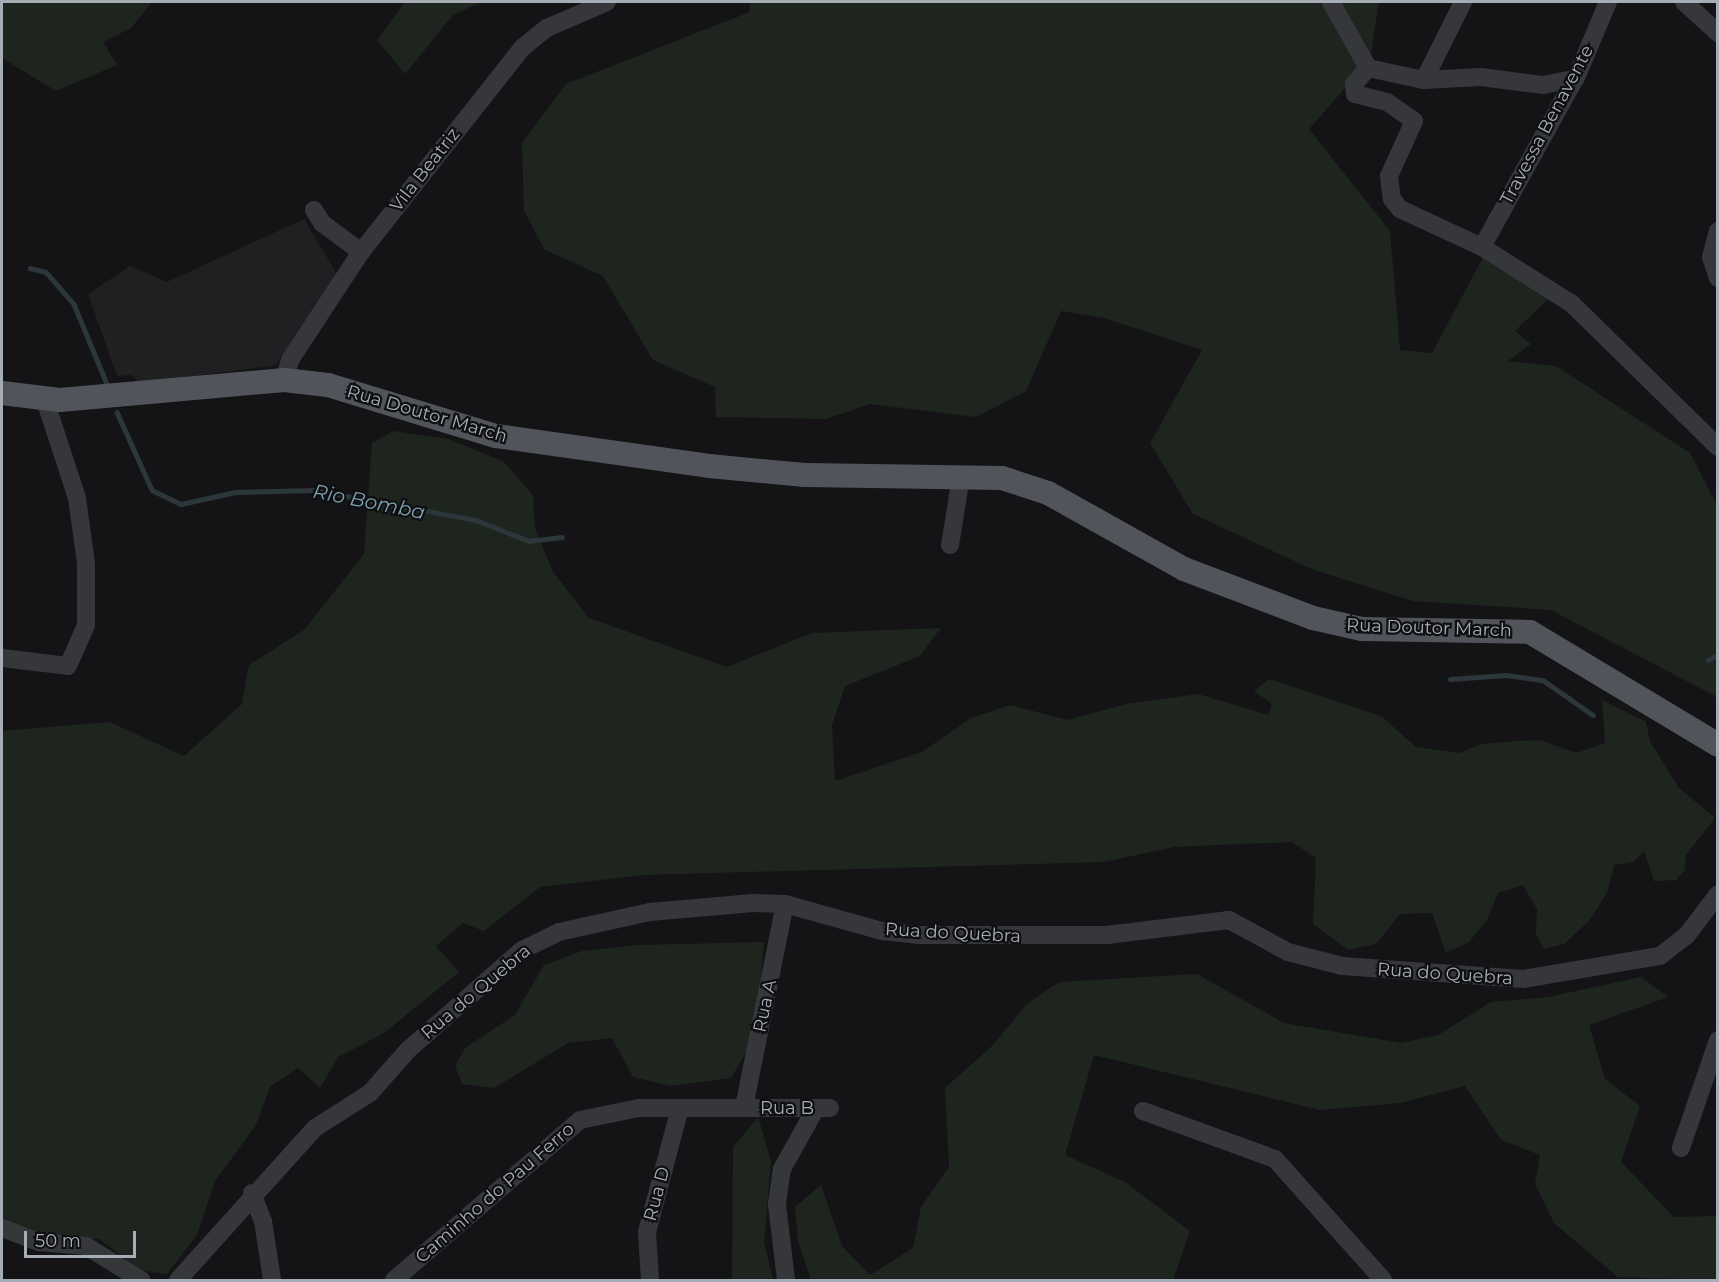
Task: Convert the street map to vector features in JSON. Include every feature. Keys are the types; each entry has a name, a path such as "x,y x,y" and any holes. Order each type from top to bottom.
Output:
{"main road":[{"name":"Rua Doutor March","path":"2,393 45,400 284,380 328,385 507,438 794,474 1002,478 1030,486 1184,569 1324,621 1362,629 1530,632 1718,745"}],"street":[{"name":"Vila Beatriz","path":"284,380 290,360 361,252 522,48 547,28 607,2"},
{"path":"1331,2 1368,68 1424,80 1480,78 1543,85 1575,79"},
{"path":"1424,80 1463,2"},
{"name":"Travessa Benavente","path":"1482,247 1575,79 1608,2"},
{"path":"1684,2 1718,33"},
{"path":"1368,68 1354,84 1355,94 1387,102 1414,121 1389,176 1392,199 1417,219 1482,247 1572,304 1718,447"},
{"path":"314,210 322,223 361,252"},
{"path":"1718,231 1711,257 1718,278"},
{"path":"2,658 68,666 86,625 86,563 77,498 45,400"},
{"path":"950,545 961,477"},
{"name":"Rua do Quebra","path":"178,1281 252,1193 315,1128 370,1093 408,1050 539,939 650,912 785,904 864,927 920,935 1107,935 1229,920 1288,952 1342,966 1524,979 1639,964 1660,956 1687,935 1718,894"},
{"name":"Rua A","path":"744,1107 785,904"},
{"path":"1682,1148 1718,1041"},
{"name":"Rua B","path":"744,1107 823,1108 782,1169 777,1204 786,1281"},
{"name":"Caminho do Pau Ferro","path":"393,1281 580,1120 604,1111 744,1107"},
{"name":"Rua D","path":"650,1281 647,1232 680,1108"},
{"path":"1143,1111 1275,1159 1383,1281"},
{"path":"252,1193 263,1221 272,1281"},
{"path":"2,1228 39,1242 86,1246 141,1281"}],"shaded area":[{"path":"2,2 152,2 131,28 103,42 117,65 56,91 2,58"},
{"path":"405,2 482,2 453,15 405,74 377,40"},
{"path":"750,2 1379,2 1370,60 1309,129 1390,231 1400,350 1432,353 1487,250 1550,297 1515,331 1531,344 1508,361 1556,366 1690,453 1717,505 1717,697 1551,610 1413,601 1314,570 1193,514 1150,443 1202,350 1104,318 1061,311 1026,391 976,417 870,404 826,419 716,417 715,387 653,360 603,276 545,250 524,211 522,143 566,84 750,12"},
{"path":"304,219 337,274 276,365 141,383 131,375 117,376 88,294 130,266 167,282"},
{"path":"393,431 449,439 504,462 533,495 535,528 553,572 589,618 727,667 812,633 941,628 920,656 845,686 832,725 835,781 922,752 971,718 1010,705 1067,720 1126,704 1198,694 1268,715 1272,704 1254,691 1269,679 1381,716 1416,747 1459,753 1481,744 1517,741 1540,740 1576,753 1605,743 1602,700 1646,722 1650,741 1678,787 1715,818 1686,855 1685,870 1676,880 1654,881 1644,851 1633,862 1614,865 1607,893 1589,921 1564,944 1544,949 1536,934 1537,909 1523,885 1498,893 1487,920 1469,942 1446,953 1432,913 1400,914 1376,944 1348,950 1313,924 1316,858 1292,842 1174,847 1104,862 643,875 540,887 484,931 463,923 436,946 459,972 384,1033 338,1057 320,1088 298,1068 270,1087 256,1125 215,1181 197,1235 167,1274 140,1270 99,1239 45,1238 2,1220 2,731 110,722 184,756 242,704 249,665 304,630 364,554 372,443"},
{"path":"764,942 756,1035 731,1078 670,1086 633,1077 612,1038 568,1043 494,1088 462,1084 455,1066 465,1048 515,1015 544,965 582,951 638,945"},
{"path":"1197,974 1284,1023 1401,1043 1438,1035 1491,1002 1548,997 1641,977 1668,997 1589,1025 1605,1079 1640,1106 1621,1162 1674,1217 1717,1216 1717,1280 1618,1277 1554,1223 1535,1184 1540,1155 1501,1140 1465,1086 1400,1103 1320,1110 1094,1055 1065,1155 1125,1182 1190,1231 1173,1280 811,1280 798,1241 795,1207 821,1185 842,1246 870,1275 913,1248 921,1207 949,1167 945,1088 992,1046 1027,1004 1059,982"},
{"path":"758,1117 771,1161 764,1242 773,1280 732,1280 733,1147"}],"waterway":[{"name":"Rio Bomba","path":"30,268 46,272 74,304 107,384"},
{"name":"Rio Bomba","path":"117,412 152,490 181,504 235,492 314,490 476,520 529,541 562,537"},
{"name":"Rio Bomba","path":"1708,660 1718,655"},
{"name":"Rio Bomba","path":"1450,679 1506,675 1543,680 1593,715"}]}
